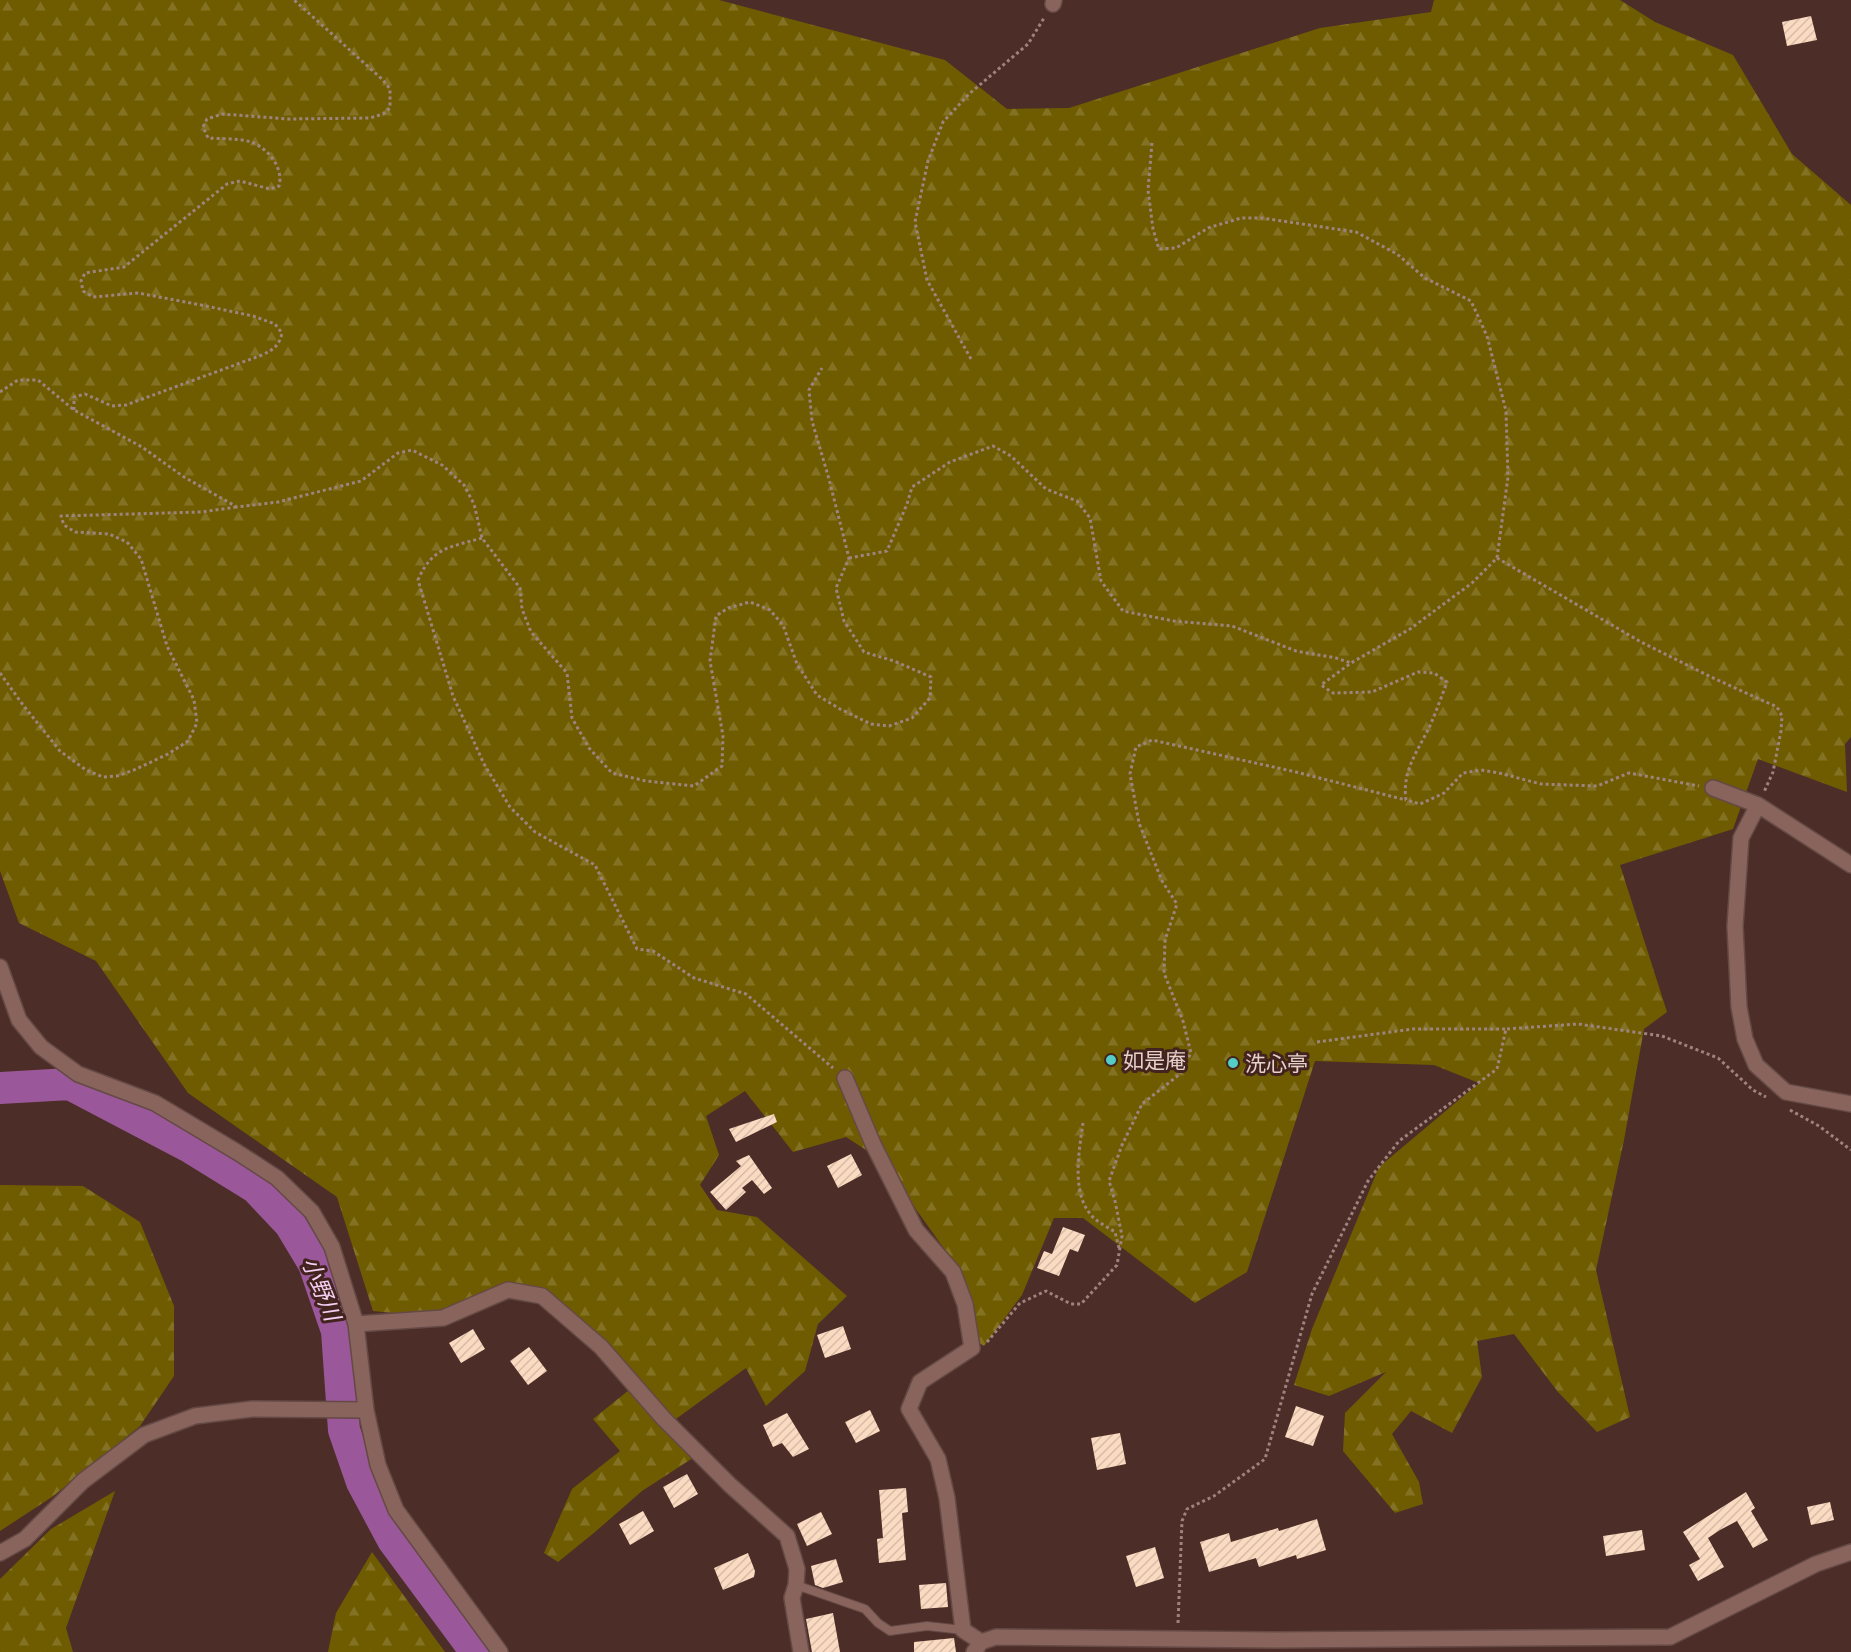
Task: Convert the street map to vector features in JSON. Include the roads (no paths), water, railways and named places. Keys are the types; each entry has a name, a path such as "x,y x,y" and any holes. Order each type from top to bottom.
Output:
{"street":[{"path":"1713,788 1758,805 1851,865"},
{"path":"1758,805 1741,838 1736,926 1739,1007 1745,1039 1756,1065 1786,1092 1851,1104"},
{"path":"0,967 19,1020 41,1047 78,1074 156,1103 237,1152 277,1178 312,1212 332,1247 356,1324 366,1410 378,1466 396,1510 500,1652"},
{"path":"845,1078 873,1144 915,1230 953,1272 965,1304 972,1348 920,1382 909,1409 938,1460 947,1498 963,1630 978,1647 996,1637 1091,1645 1178,1640 1670,1637 1816,1564 1851,1552"},
{"path":"356,1324 443,1318 508,1290 542,1296 601,1347 664,1419 730,1485 787,1536 797,1569 792,1598 801,1652"},
{"path":"0,1553 25,1539 83,1480 144,1435 195,1416 252,1409 366,1410"}],"lane":[{"path":"796,1585 865,1609 878,1623 890,1631 927,1626 963,1630"}],"waterway":[{"name":"小野川","path":"0,1088 70,1084 188,1146 256,1188 290,1224 314,1264 337,1331 344,1430 362,1482 393,1540 476,1652"}],"place":[{"name":"如是庵","path":"1111,1060"},
{"name":"洗心亭","path":"1233,1063"}]}
